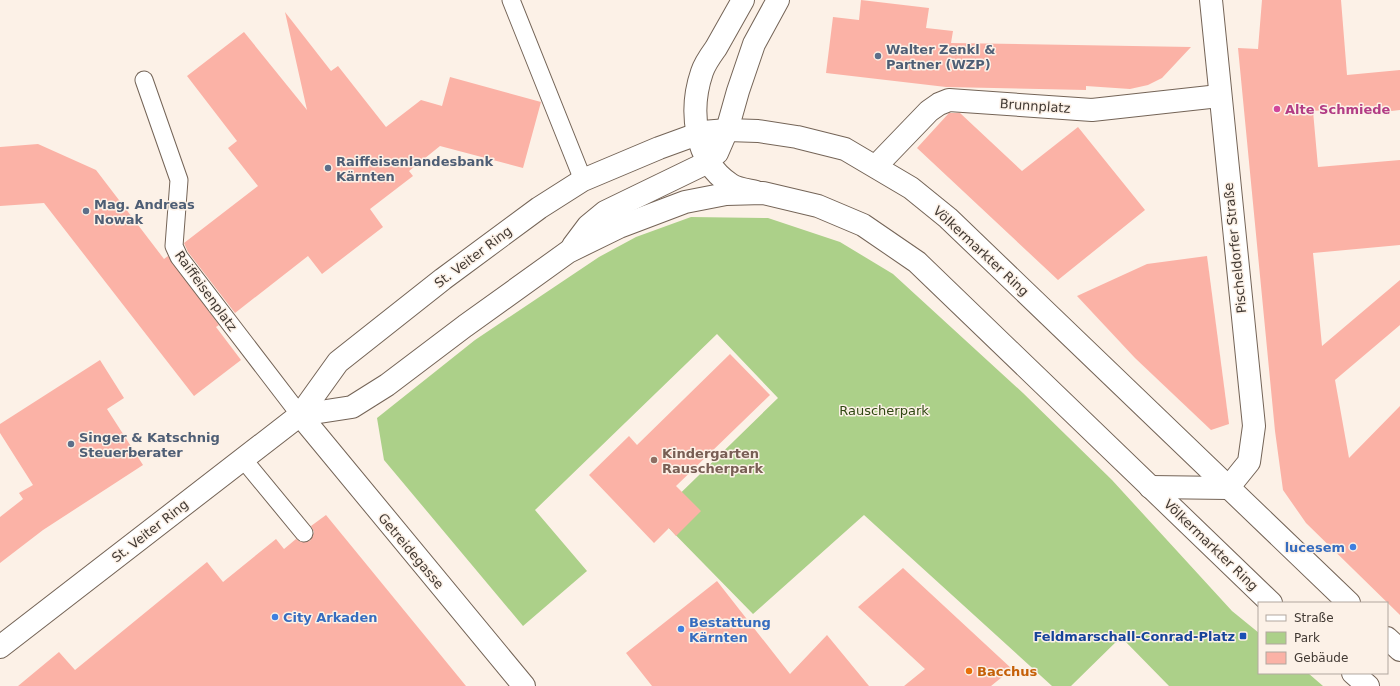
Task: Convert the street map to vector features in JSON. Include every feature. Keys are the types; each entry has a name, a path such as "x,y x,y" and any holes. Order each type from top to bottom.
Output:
{"main road":[{"path":"743,0 703,70 695,96 700,144 708,161 716,173 732,185 763,193"},
{"name":"St. Veiter Ring","path":"568,252 588,226 605,212 702,165 717,153 727,130 754,44 778,0"},
{"name":"Pischeldorfer Straße","path":"1211,0 1219,96 1254,426 1249,462 1228,488"},
{"name":"Brunnplatz","path":"876,166 929,111 939,104 949,100 1092,110 1219,96"},
{"name":"Völkermarkter Ring","path":"677,140 699,133 727,130 797,137 845,150 876,166 911,188 948,218 1347,602"},
{"name":"St. Veiter Ring","path":"0,646 300,415 338,362 443,278 539,208 583,180 677,140"},
{"name":"Völkermarkter Ring","path":"726,194 763,193 818,206 863,225 917,262 1270,602"},
{"name":"St. Veiter Ring","path":"300,415 352,407 387,385 465,326 568,252 619,227 684,202 726,194"},
{"name":"Getreidegasse","path":"300,415 523,686"},
{"name":"Völkermarkter Ring","path":"1150,487 1228,488"},
{"path":"1388,639 1400,650"},
{"path":"1354,674 1368,686"}],"lane":[{"path":"511,0 583,180"},
{"name":"Raiffeisenplatz","path":"144,80 179,180 174,246 179,257 300,415"},
{"path":"243,459 304,532"}],"green space":[{"name":"Rauscherpark","path":"691,217 768,218 840,242 893,274 1023,393 1112,480 1232,611 1258,632 1258,674 1309,674 1323,686 1169,686 1121,637 1071,686 1052,686 864,515 753,614 657,516 778,398 717,334 535,510 587,571 523,626 384,460 377,418 475,340 599,257 636,237"}],"building":[{"path":"861,0 929,8 926,28 953,31 951,43 1191,47 1162,78 1148,85 1130,89 1086,86 1086,90 946,87 826,73 833,17 859,20"},
{"path":"1262,0 1341,0 1347,75 1400,70 1400,110 1374,113 1373,106 1313,111 1318,167 1400,160 1400,245 1313,253 1322,346 1400,280 1400,325 1335,380 1349,458 1400,406 1400,615 1306,523 1283,490 1275,431 1238,48 1258,49"},
{"name":"Raiffeisenlandesbank Kärnten","path":"285,12 331,71 338,66 386,127 421,100 442,106 450,77 541,102 523,168 440,146 409,171 413,176 370,209 383,227 322,274 308,256 235,313 188,252 184,243 258,186 228,148 237,141 187,76 244,32 307,110"},
{"path":"949,113 960,113 1022,171 1078,127 1145,210 1058,280 917,148"},
{"path":"38,144 96,170 164,259 168,256 219,325 216,327 241,360 194,396 44,203 0,206 0,147"},
{"path":"1207,256 1229,424 1211,430 1135,358 1077,296 1147,264"},
{"name":"Kindergarten Rauscherpark","path":"730,354 770,395 676,486 701,511 676,536 669,528 654,543 589,475 629,436 637,445"},
{"path":"100,360 124,398 107,409 143,465 43,530 0,563 0,517 23,499 19,493 33,485 0,433 0,424"},
{"name":"City Arkaden","path":"326,515 466,686 18,686 59,652 75,670 207,562 223,582 276,539 284,549 296,539 301,542 310,541 314,532 311,526"},
{"path":"903,568 1012,669 991,686 904,686 925,669 858,607"},
{"path":"717,581 790,674 827,635 869,686 652,686 626,653"}],"place":[{"name":"Walter Zenkl & Partner (WZP)","path":"878,56"},
{"name":"Alte Schmiede","path":"1277,109"},
{"name":"Raiffeisenlandesbank Kärnten","path":"328,168"},
{"name":"Mag. Andreas Nowak","path":"86,211"},
{"name":"Singer & Katschnig Steuerberater","path":"71,444"},
{"name":"Kindergarten Rauscherpark","path":"654,460"},
{"name":"lucesem","path":"1353,547"},
{"name":"City Arkaden","path":"275,617"},
{"name":"Bestattung Kärnten","path":"681,629"},
{"name":"Feldmarschall-Conrad-Platz","path":"1243,636"},
{"name":"Bacchus","path":"969,671"}]}
